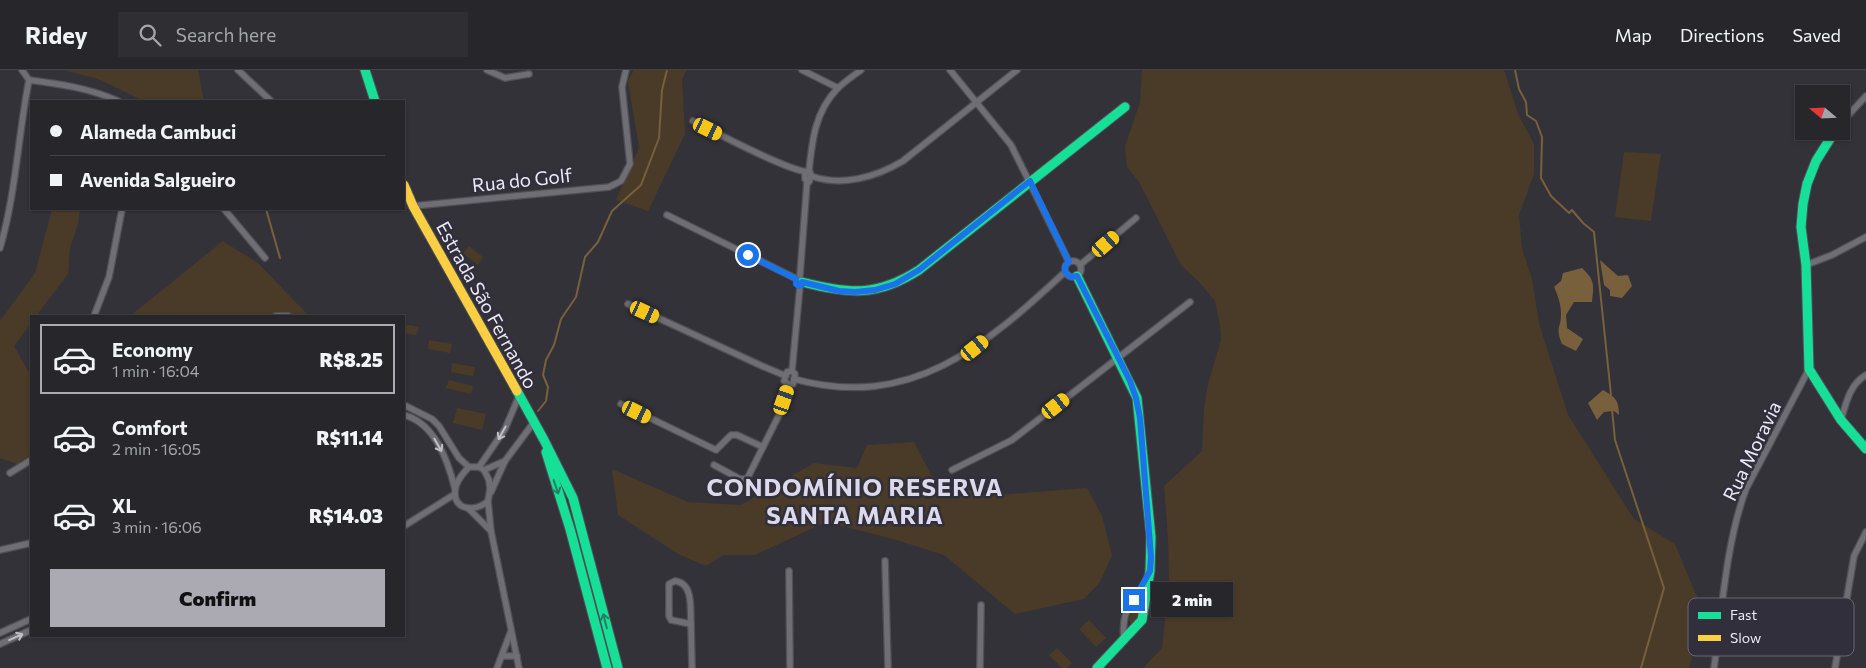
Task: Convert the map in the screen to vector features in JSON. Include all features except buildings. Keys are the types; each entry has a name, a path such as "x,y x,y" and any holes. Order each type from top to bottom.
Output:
{"street":[{"path":"0,248 6,228 29,80 22,70"},
{"path":"364,70 375,100"},
{"path":"487,70 496,76 505,78 529,74"},
{"name":"Rua do Golf","path":"413,206 608,187 621,181 630,164 622,87 626,70"},
{"path":"802,70 838,88"},
{"path":"714,465 740,479 747,479 779,415 789,386 793,384 795,374 792,371 808,176 817,120 824,103 838,88 861,70"},
{"path":"950,70 1011,145 1069,262"},
{"path":"693,122 808,176 825,180 856,179 886,171 903,161 1017,70"},
{"path":"240,71 269,100"},
{"path":"29,80 70,85 97,92 116,100"},
{"path":"1850,113 1866,96"},
{"path":"667,215 800,280 839,291 875,290 895,284 919,270 1124,107"},
{"path":"1829,140 1816,161 1804,198 1801,226 1806,265 1810,369 1841,420 1866,448"},
{"name":"Estrada São Fernando","path":"405,187 413,206 544,440 573,498 618,668"},
{"path":"94,315 109,277 122,210"},
{"path":"225,210 265,258"},
{"path":"1080,265 1136,218"},
{"path":"1806,265 1832,255 1866,237"},
{"path":"794,379 837,387 877,387 916,378 956,360 975,348 1032,302 1065,272 1065,266 1069,262 1076,262 1080,265"},
{"path":"1065,272 1071,277 1077,276 1081,270 1080,265"},
{"path":"1077,276 1130,381 1136,398 1140,418 1150,537 1150,571 1142,620 1097,668"},
{"path":"952,470 1012,440 1190,302"},
{"path":"628,304 786,376"},
{"name":"Rua Moravia","path":"1724,598 1740,507 1751,480 1810,369"},
{"path":"789,386 784,381 787,372 792,371"},
{"path":"1841,420 1851,390 1866,375"},
{"path":"482,469 505,429 519,396"},
{"path":"621,404 716,450 731,435 737,435 763,447"},
{"path":"405,406 432,419 439,426 459,458 468,467 482,469 505,461"},
{"path":"405,415 422,424 434,438 450,468 458,502 468,508 491,531"},
{"path":"468,508 475,509 482,506 489,499 505,461 534,422"},
{"name":"Estrada São Fernando","path":"544,440 550,469 570,529 607,668"},
{"path":"10,473 30,461"},
{"path":"405,525 455,492 461,477 468,467"},
{"path":"482,469 488,480 491,531 519,668"},
{"path":"1847,598 1854,556 1866,532"},
{"path":"0,550 30,543"},
{"path":"885,561 888,668"},
{"path":"789,571 790,668"},
{"path":"1124,641 1123,625 1126,611 1150,571"},
{"path":"691,624 675,622 669,616 669,589 672,582 679,581 687,587 688,591 691,624 692,668"},
{"path":"1134,600 1145,604"},
{"path":"980,668 981,605"},
{"path":"0,633 30,619"},
{"path":"1123,625 1133,630"},
{"path":"497,668 511,629"},
{"path":"0,644 30,630"},
{"path":"502,656 517,656"}],"shaded area":[{"path":"64,70 198,70 204,100 142,100 98,79"},
{"path":"634,70 687,70 682,79 685,134 648,211 616,200 639,148 628,81"},
{"path":"1142,70 1504,70 1518,114 1534,144 1534,174 1519,215 1522,249 1532,279 1539,323 1568,415 1634,519 1675,544 1697,598 1688,598 1688,656 1692,656 1689,668 1143,668 1162,648 1169,585 1164,486 1202,451 1204,409 1208,384 1221,340 1215,301 1181,265 1139,182 1127,167 1125,146 1140,103"},
{"path":"1624,152 1661,154 1651,221 1615,217"},
{"path":"52,210 80,210 78,224 70,248 68,274 37,315 30,315 30,324 14,346 30,374 30,455 17,464 0,458 0,321 35,273"},
{"path":"223,241 259,264 308,315 131,315"},
{"path":"469,246 483,257 478,265 463,253"},
{"path":"1600,260 1618,276 1628,275 1632,286 1622,298 1610,296 1610,290 1604,285"},
{"path":"1582,268 1593,283 1593,291 1592,302 1574,302 1566,315 1567,328 1583,339 1576,351 1562,344 1559,331 1560,307 1554,287 1561,281 1563,273"},
{"path":"405,324 419,327 416,335 405,333"},
{"path":"429,340 452,344 450,353 428,349"},
{"path":"452,363 475,367 473,376 451,372"},
{"path":"449,380 473,386 471,394 446,388"},
{"path":"1603,390 1616,400 1619,415 1614,411 1604,412 1597,420 1588,403"},
{"path":"457,408 486,414 482,430 453,423"},
{"path":"914,442 931,475 944,486 997,495 1087,488 1102,516 1112,555 1100,582 1084,599 1015,614 944,555 893,539 826,522 755,555 723,555 706,566 678,554 618,515 612,469 688,502 741,505 814,463 857,468 867,445"},
{"path":"1139,605 1141,609 1140,615 1131,624 1129,621 1130,616"},
{"path":"1089,620 1106,638 1096,647 1079,629"},
{"path":"1057,648 1072,663 1067,668 1062,668 1049,655"}],"waterway":[{"path":"538,411 546,401 548,387 543,375 546,360 554,345 561,319 576,297 585,257 598,242 612,211 641,185 659,138 662,90 667,70"},
{"path":"1515,70 1519,89 1526,102 1527,115 1536,121 1542,137 1541,178 1551,196 1569,213 1572,210 1594,232 1611,395"},
{"path":"266,210 280,258"},
{"path":"1612,409 1615,440 1664,588 1641,668"}],"traffic: fast":[{"path":"365,70 375,100"},
{"path":"802,282 834,289 862,291 876,289 904,279 919,270 1125,107"},
{"path":"1829,140 1816,161 1807,184 1803,204 1801,227 1806,265 1809,369 1841,420 1866,449"},
{"path":"1077,276 1137,398 1151,537 1150,571 1142,620 1097,668"},
{"path":"517,391 573,498 618,668"},
{"path":"546,452 570,529 607,668"}],"traffic: slow":[{"path":"405,187 413,206 517,391"}],"district":[{"name":"CONDOMÍNIO RESERVA SANTA MARIA","path":"855,502"}],"route":[{"path":"748,255 796,279 796,285 799,286 802,285 802,282 839,291 875,290 895,284 919,270 1030,181 1069,262 1065,266 1065,272 1068,276 1077,276 1117,358 1123,366 1136,398 1140,418 1151,557 1150,571 1134,600"}]}
